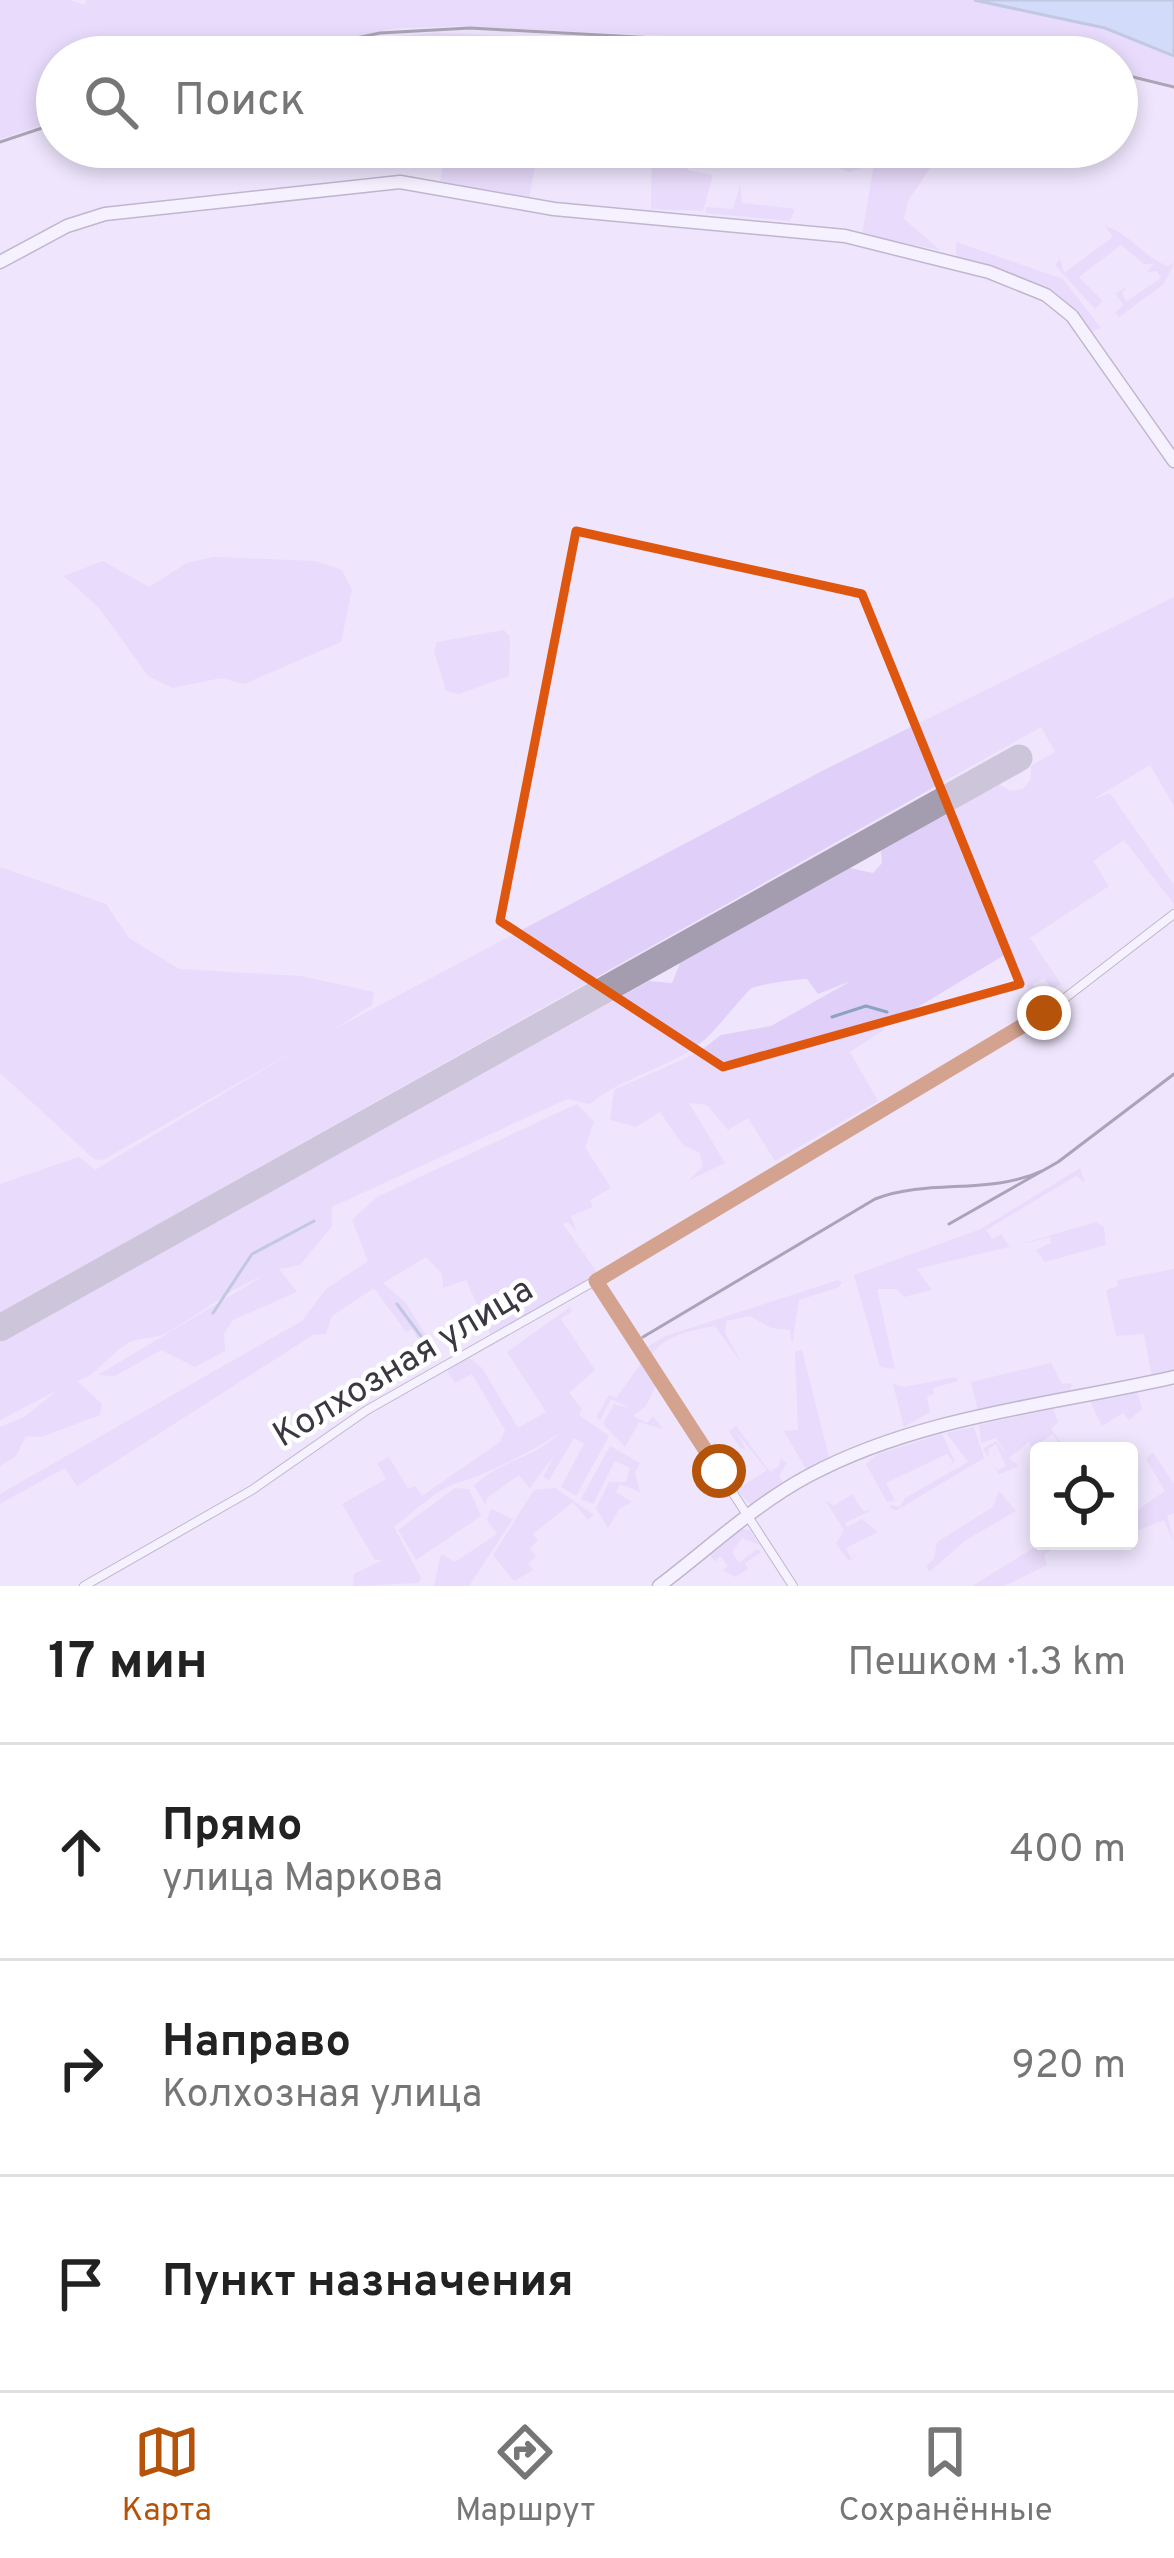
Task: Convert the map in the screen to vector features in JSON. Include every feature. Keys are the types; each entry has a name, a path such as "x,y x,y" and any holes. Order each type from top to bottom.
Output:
{"main road":[{"path":"0,262 67,226 105,214 399,182 571,211 825,232 989,272 1046,295 1072,316 1174,461"},
{"path":"659,1586 751,1516 856,1457 982,1419 1174,1377"}],"street":[{"name":"Колхозная улица","path":"84,1586 252,1490 367,1410 596,1281 1073,995 1174,914"},
{"path":"596,1281 793,1586"}],"highlighted area":[{"path":"576,531 862,594 1020,984 723,1067 500,921"}],"shaded area":[{"path":"0,0 70,0 84,5 87,0 974,0 1125,36 671,36 458,26 397,28 358,36 36,36 36,127 0,139"},
{"path":"433,33 514,36 400,36"},
{"path":"1138,41 1174,56 1174,85 1138,76"},
{"path":"443,168 535,168 529,199 440,181"},
{"path":"652,168 688,168 713,175 703,211 651,209"},
{"path":"873,168 930,168 908,201 904,219 940,250 862,235"},
{"path":"740,185 742,203 795,209 790,221 706,213 706,207 733,209"},
{"path":"1105,226 1167,266 1162,269 1174,263 1164,284 1119,317 1115,313 1123,305 1116,294 1126,287 1122,294 1127,301 1161,278 1157,271 1147,272 1154,264 1144,264 1121,245 1079,277 1103,301 1095,309 1055,265 1060,259 1064,273 1113,237"},
{"path":"956,242 1063,279 1101,328 1091,332 1029,285 956,257"},
{"path":"213,557 316,561 342,570 352,590 341,642 244,684 221,678 173,688 148,676 99,608 64,576 103,561 149,587 187,563"},
{"path":"1174,597 1174,806 1150,765 1092,800 1110,793 1174,885 1174,904 1124,840 1093,861 1109,886 1030,938 1061,984 1042,996 1050,987 1044,978 1033,984 1044,1009 1034,1013 1039,1007 1006,954 893,1022 889,1017 882,1031 850,1052 878,1101 775,1161 748,1118 728,1130 707,1105 689,1103 725,1163 688,1181 703,1166 700,1153 683,1145 660,1112 636,1127 610,1120 614,1090 699,1052 721,1035 771,1026 851,981 818,994 807,979 752,988 690,1051 617,1086 590,1104 567,1099 332,1207 332,1226 300,1265 279,1269 297,1292 233,1320 224,1334 225,1351 195,1367 161,1350 115,1376 98,1375 265,1275 166,1333 123,1347 77,1381 102,1404 100,1415 41,1437 26,1436 16,1456 0,1466 0,1427 24,1417 58,1390 0,1420 0,1343 649,981 672,983 680,963 850,868 873,873 882,863 881,851 999,784 1010,791 1023,789 1031,779 1031,766 1055,752 1041,727 0,1313 0,1184 79,1157 95,1170 303,1046 103,1160 94,1159 0,1073 0,867 106,904 129,938 179,969 301,976 374,992 372,1005 331,1031 826,769"},
{"path":"504,630 510,637 509,676 459,694 446,691 434,651 437,642"},
{"path":"577,1104 594,1122 585,1147 611,1188 590,1200 593,1207 571,1216 577,1233 568,1222 563,1224 599,1275 492,1337 466,1280 443,1288 442,1274 426,1257 383,1283 406,1303 427,1337 424,1343 433,1363 412,1329 406,1332 374,1288 332,1316 326,1334 313,1335 77,1486 65,1468 0,1504 0,1494 302,1321 326,1289 368,1261 352,1220 377,1197"},
{"path":"1080,1168 1085,1183 1076,1176 986,1230 992,1239 1001,1234 1010,1247 917,1269 932,1290 904,1297 896,1289 877,1289 895,1369 880,1367 854,1275 981,1229"},
{"path":"1096,1222 1104,1227 1106,1245 1045,1262 1036,1250 1051,1243 1050,1237 1018,1245"},
{"path":"1174,1269 1174,1371 1152,1377 1144,1334 1116,1336 1106,1290 1118,1286 1117,1280"},
{"path":"842,1282 839,1287 799,1300 792,1344 790,1330 771,1328 750,1316 726,1321 725,1333 742,1364 715,1326 679,1334 657,1348 651,1355 665,1381 644,1349 666,1336"},
{"path":"570,1307 572,1311 561,1319 595,1370 569,1393 582,1409 579,1415 609,1436 576,1496 561,1487 584,1444 574,1438 549,1480 543,1477 554,1456 530,1488 519,1475 487,1498 486,1505 474,1486 560,1433 509,1462 449,1486 394,1527 421,1578 418,1583 353,1586 354,1574 383,1560 375,1560 342,1504 386,1479 377,1463 389,1457 408,1489 415,1486 422,1496 500,1442 505,1430 472,1374 455,1383 447,1371 468,1357 482,1368 518,1428 546,1412 507,1352"},
{"path":"802,1350 829,1457 806,1469 784,1431 798,1430 795,1352"},
{"path":"636,1352 658,1381 646,1406 633,1416 647,1423 653,1416 663,1429 639,1422 625,1447 603,1424 614,1404 630,1408 611,1399 600,1420 596,1418 609,1395 616,1398 642,1362"},
{"path":"1051,1363 1062,1384 1072,1383 1070,1394 978,1411 971,1382"},
{"path":"956,1377 958,1381 933,1388 934,1394 927,1396 930,1412 904,1427 893,1384 904,1387"},
{"path":"1137,1391 1142,1409 1129,1420 1123,1413 1102,1426 1090,1401"},
{"path":"1053,1409 1058,1422 1051,1429 1060,1441 1053,1434 1041,1442 1029,1442 1009,1458 1019,1466 999,1474 990,1462 998,1471 1006,1466 996,1444 988,1449 989,1458 983,1449 996,1441 1005,1453 996,1438 981,1443 979,1425"},
{"path":"736,1426 770,1472 780,1465 780,1458 787,1463 779,1476 783,1483 752,1506 737,1490 767,1470 736,1432 746,1449 740,1448 729,1431"},
{"path":"974,1427 984,1458 897,1510 892,1509 889,1505 900,1507 905,1498 968,1462 946,1433"},
{"path":"942,1434 955,1462 947,1467 953,1462 947,1454 886,1483 895,1501 887,1502 866,1464 878,1454"},
{"path":"610,1446 640,1463 635,1473 640,1492 620,1484 616,1492 632,1502 620,1508 608,1528 596,1508 609,1482 626,1482 630,1468 615,1461 593,1504 581,1499"},
{"path":"1153,1452 1174,1484 1174,1513 1167,1516 1174,1542 1164,1520 1138,1530 1138,1510 1165,1491 1146,1459"},
{"path":"455,1488 469,1489 481,1516 416,1560 398,1530"},
{"path":"555,1488 594,1515 588,1520 573,1502 533,1534 538,1541 530,1548 536,1557 528,1563 533,1570 514,1581 493,1555 534,1490"},
{"path":"999,1491 1016,1511 966,1540 929,1572 926,1566 934,1559 937,1542 993,1507"},
{"path":"852,1494 863,1511 872,1510 845,1523 847,1527 862,1519 878,1532 846,1548 851,1558 859,1553 849,1561 836,1544 844,1530 825,1500 834,1506"},
{"path":"491,1509 513,1519 469,1586 434,1586 441,1554 455,1562 497,1534 487,1520"},
{"path":"741,1529 750,1530 760,1545 742,1538 732,1552 739,1563 757,1549 761,1552 735,1577 723,1570 728,1566 720,1556 715,1562 709,1553"},
{"path":"1030,1550 1052,1550 1044,1554 1047,1565 1004,1586 972,1586"}],"water":[{"path":"974,0 1174,0 1174,56 1138,41 1138,36"}],"waterway":[{"path":"832,1017 866,1006 887,1012"},
{"path":"213,1313 252,1254 314,1221"},
{"path":"397,1304 423,1339"}],"runway":[{"path":"0,1328 1019,758"}],"railway":[{"path":"366,36 470,28 620,36"},
{"path":"1138,78 1174,87"},
{"path":"0,142 36,130"},
{"path":"949,1224 1058,1162 1174,1074"},
{"path":"643,1337 875,1199 917,1189 1002,1183 1044,1170"}],"route":[{"path":"719,1471 596,1281 1044,1013"}]}
